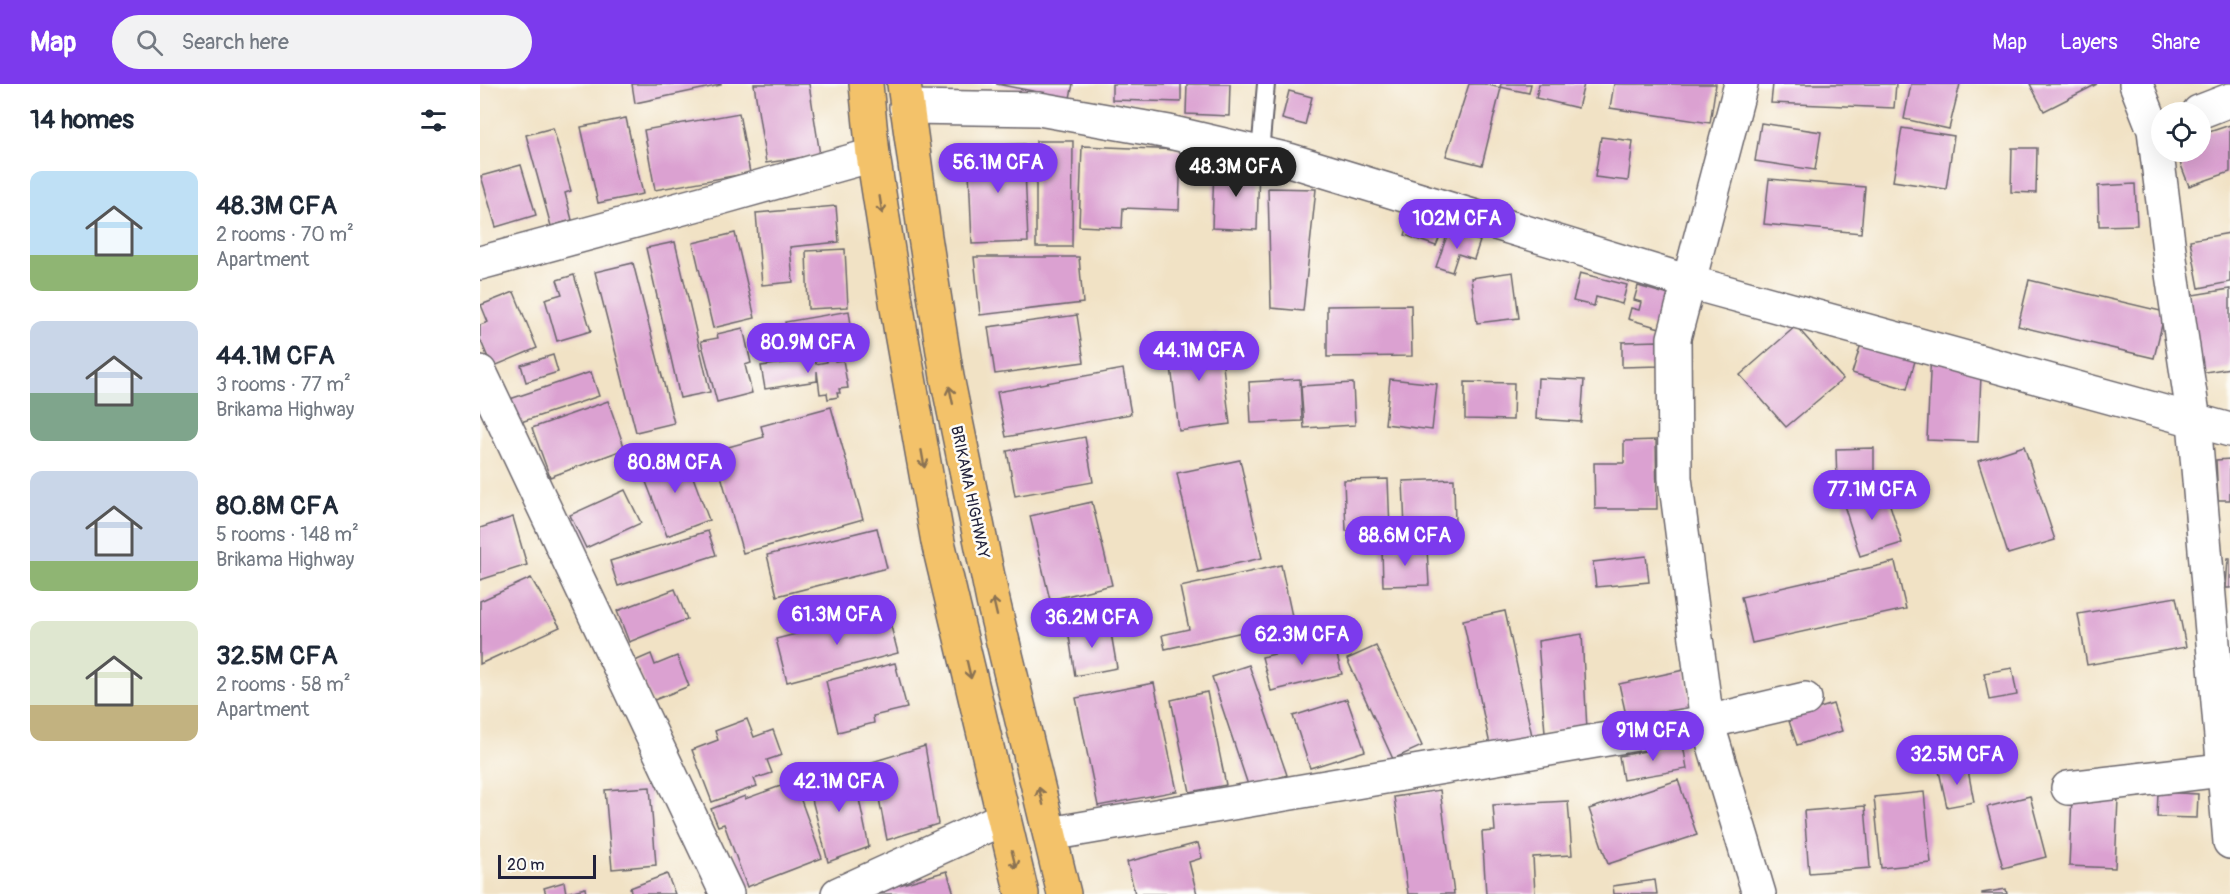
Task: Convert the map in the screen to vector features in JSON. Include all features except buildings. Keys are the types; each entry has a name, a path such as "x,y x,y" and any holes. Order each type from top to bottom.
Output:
{"highway":[{"path":"866,84 873,154 903,344 938,542 1022,894"},
{"name":"BRIKAMA HIGHWAY","path":"905,95 947,377 993,601 1064,894"}],"street":[{"path":"1741,84 1674,338 1675,478 1707,722 1760,894"},
{"path":"2136,84 2151,115"},
{"path":"905,95 1039,109 1169,132 1289,160 1689,282 2230,430"},
{"path":"2211,107 2230,100"},
{"path":"480,263 873,154"},
{"path":"2161,162 2172,274 2194,421 2227,769 2230,842"},
{"path":"480,372 727,894"},
{"path":"1050,834 1707,722 1805,699"},
{"path":"2068,788 2227,769"},
{"path":"838,894 1004,818"}],"lane":[{"path":"1260,153 1266,84"}]}
